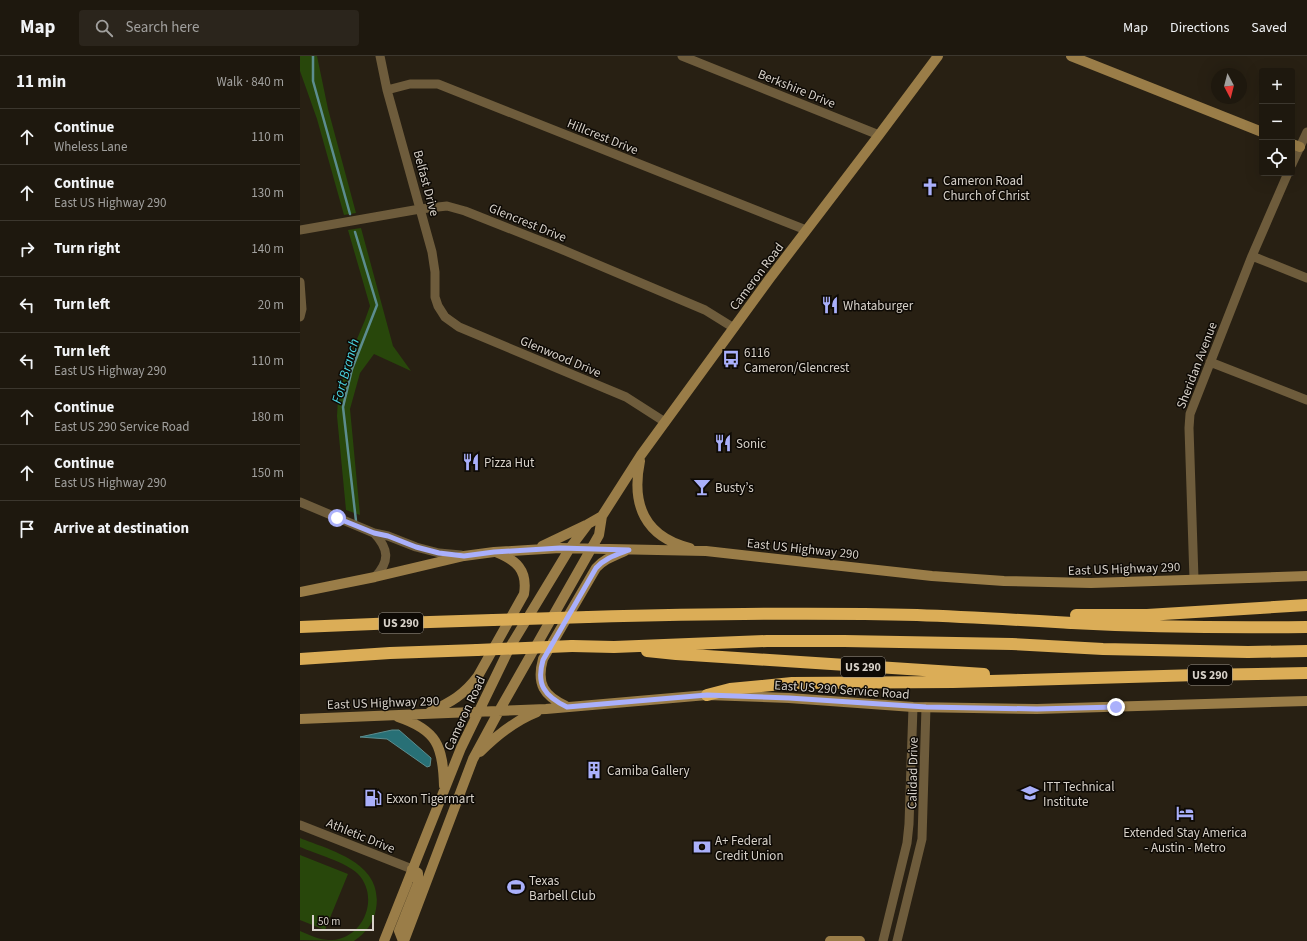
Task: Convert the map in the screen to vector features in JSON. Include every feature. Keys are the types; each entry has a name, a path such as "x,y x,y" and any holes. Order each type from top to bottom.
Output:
{"highway":[{"name":"US 290","path":"303,628 398,623 711,614 842,614 1010,619 1073,615 1147,615 1307,605"},
{"path":"1010,619 1200,627 1307,626"},
{"path":"614,646 721,642 844,641 1012,644 1103,649 1307,652"},
{"name":"US 290","path":"300,659 390,653 572,646 614,646 676,654 939,672 1113,677 1307,673"},
{"path":"707,695 730,689 792,683 953,682 1113,677"}],"main road":[{"name":"Cameron Road","path":"403,941 473,759 598,535 602,516 641,455 665,422 806,230 938,56"},
{"path":"1071,56 1259,131"},
{"path":"641,455 636,483 637,496 648,521 655,531 665,538 682,546 706,551"},
{"name":"Cameron Road","path":"384,941 444,790 478,712 518,634 570,548 588,524 602,516"},
{"path":"536,548 557,540 588,524"},
{"name":"East US Highway 290","path":"300,592 375,577 464,556 536,548 706,551 932,576 1004,581 1084,583 1307,576"},
{"path":"567,707 556,702 544,690 540,676 543,660 596,568 601,562 608,558 629,550"},
{"path":"427,714 453,701 472,685 482,670 524,594 526,586 524,577 516,562 508,557 494,552"},
{"name":"East US Highway 290","path":"300,719 567,707 707,695"},
{"name":"East US 290 Service Road","path":"707,695 789,698 926,707"},
{"path":"926,707 1037,709 1307,701"},
{"path":"473,759 509,726 546,708"},
{"path":"391,715 411,721 432,735 438,745 442,757 444,790"},
{"path":"403,941 399,931 419,877 418,873 412,869"},
{"path":"830,941 860,941"}],"street":[{"name":"Belfast Drive","path":"380,56 387,90 432,252 438,306 445,317"},
{"name":"Berkshire Drive","path":"682,56 879,135"},
{"name":"Hillcrest Drive","path":"387,90 410,84 438,84 806,230"},
{"path":"1295,158 1307,132"},
{"name":"Sheridan Avenue","path":"1194,579 1189,420 1191,408 1252,256 1287,176"},
{"name":"Glencrest Drive","path":"300,230 420,209 448,206 465,211 705,310 734,328"},
{"path":"1252,256 1307,278"},
{"path":"300,282 302,309 300,317"},
{"name":"Glenwood Drive","path":"445,317 459,327 626,397 665,422"},
{"path":"1210,362 1307,400"},
{"path":"300,502 374,533 388,536 428,550 464,556"},
{"path":"374,533 384,546 386,559 381,570 375,577"},
{"name":"Calidad Drive","path":"882,941 908,834 913,707"},
{"name":"Calidad Drive","path":"897,941 922,839 926,707"},
{"name":"Athletic Drive","path":"300,825 412,869"},
{"path":"908,834 922,839"}],"green space":[{"path":"300,56 317,56 328,109 356,213 344,215 317,119 300,71"},
{"path":"361,228 393,346 411,371 374,354 360,373 350,409 360,515 346,510 337,416 338,399 346,365 370,306 348,230"},
{"path":"300,838 340,854 353,861 364,870 372,880 376,893 375,914 369,927 354,941 300,940 300,931 324,940 343,938 353,932 365,915 368,904 368,894 365,883 358,874 339,862 300,847"},
{"path":"300,855 348,874 325,930 300,920"}],"water":[{"path":"392,730 399,730 431,758 430,766 427,767 387,739 360,737"}],"waterway":[{"name":"Fort Branch","path":"313,56 313,81 350,214"},
{"name":"Fort Branch","path":"355,232 377,305 352,369 343,407 356,521"}],"place":[{"name":"Cameron Road Church of Christ","path":"930,187"},
{"name":"Whataburger","path":"830,305"},
{"name":"6116 Cameron/Glencrest","path":"731,359"},
{"name":"Sonic","path":"723,443"},
{"name":"Pizza Hut","path":"471,462"},
{"name":"Busty’s","path":"702,487"},
{"name":"Camiba Gallery","path":"594,770"},
{"name":"ITT Technical Institute","path":"1030,793"},
{"name":"Exxon Tigermart","path":"373,798"},
{"name":"Extended Stay America - Austin - Metro","path":"1185,813"},
{"name":"A+ Federal Credit Union","path":"702,847"},
{"name":"Texas Barbell Club","path":"516,887"}],"route":[{"path":"337,518 374,533 388,536 416,547 439,553 464,556 536,548 629,550 608,558 601,562 596,568 543,660 540,676 544,690 556,702 567,707 707,695 789,698 913,707 1037,709 1116,707"}]}
